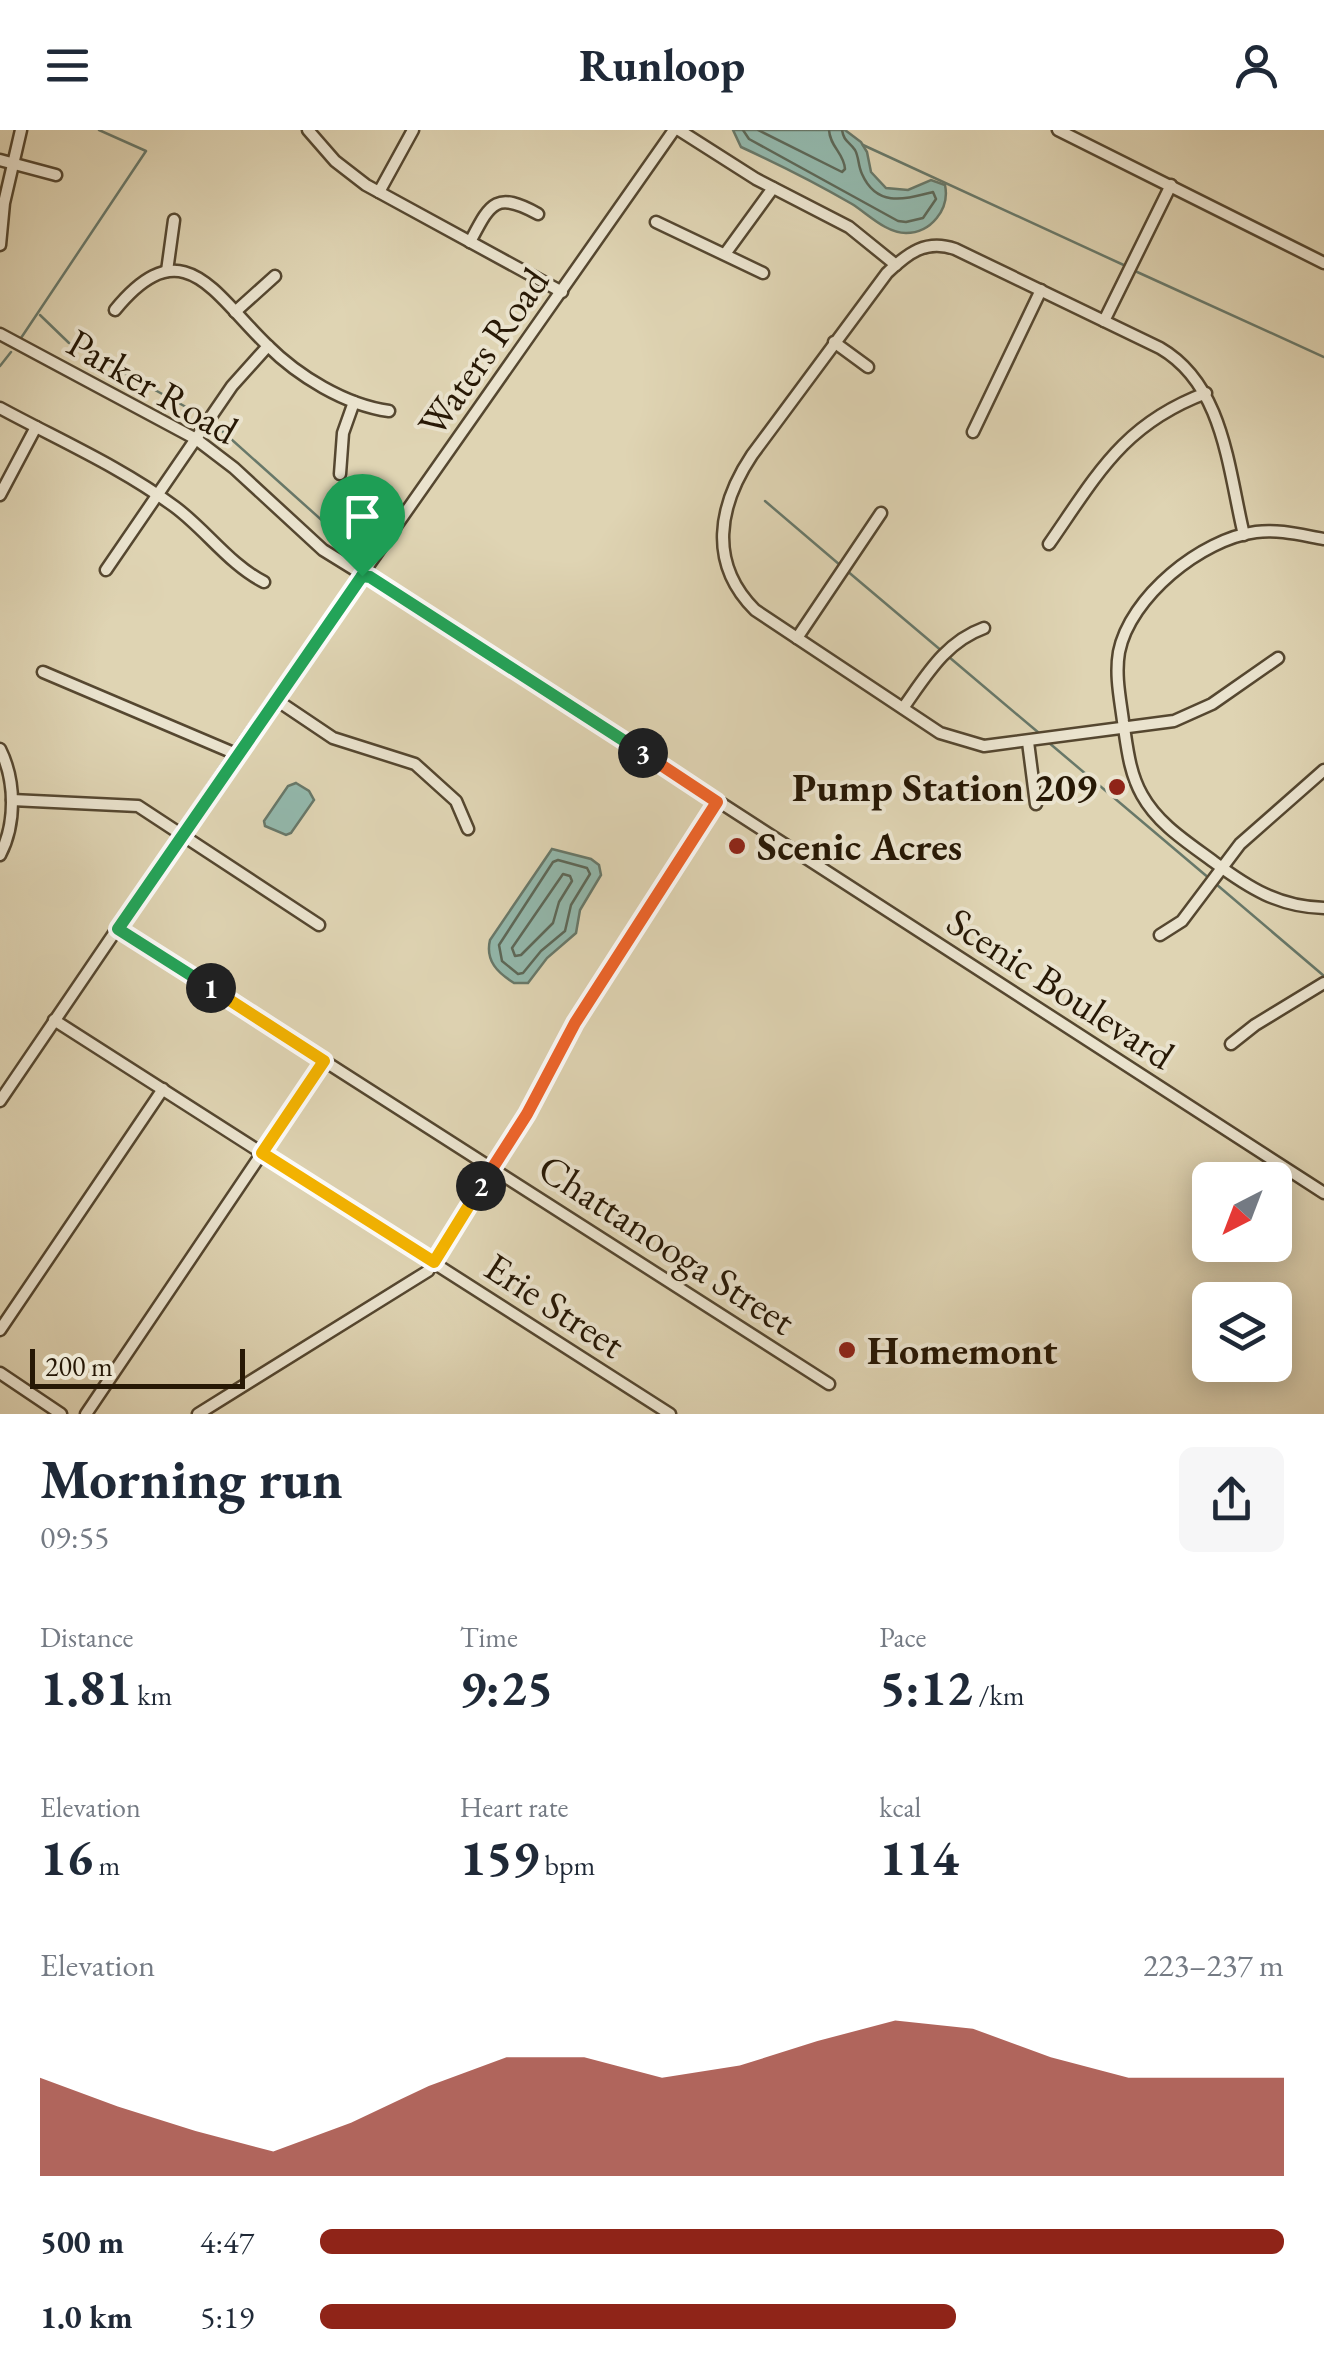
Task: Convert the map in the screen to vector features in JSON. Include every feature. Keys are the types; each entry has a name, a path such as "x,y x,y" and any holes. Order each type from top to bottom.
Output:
{"street":[{"path":"0,245 6,161 21,130"},
{"path":"308,130 335,161 379,192 562,292"},
{"path":"379,192 414,130"},
{"path":"676,130 728,163 850,227 896,264"},
{"name":"Waters Road","path":"0,1101 236,754 676,130"},
{"path":"1058,130 1324,264"},
{"path":"6,161 56,174"},
{"path":"1104,321 1172,186"},
{"path":"725,254 773,188"},
{"path":"470,242 486,212 497,202 516,202 538,214"},
{"path":"167,271 174,220"},
{"path":"656,222 763,273"},
{"path":"1244,534 1214,412 1193,374 1174,356 947,246 922,247 896,264 834,342 741,472 723,535 725,566 735,588 754,610 940,733 970,743 984,746 1028,742 1190,716 1278,658"},
{"path":"115,310 144,279 167,271 199,278 296,368 354,402 389,411"},
{"path":"235,312 275,276"},
{"path":"973,432 1041,290"},
{"name":"Parker Road","path":"0,334 196,439 234,468 314,543 362,576"},
{"path":"834,342 868,367"},
{"path":"106,570 232,386 268,346"},
{"path":"1048,544 1129,436 1162,412 1206,393"},
{"path":"340,474 342,433 354,402"},
{"path":"0,408 157,494 192,520 249,574 264,582"},
{"path":"0,496 36,427"},
{"path":"797,638 881,512"},
{"path":"1324,539 1271,531 1244,534 1216,544 1147,596 1130,622 1118,663 1131,768 1152,810 1172,830 1253,890 1275,900 1324,908"},
{"name":"Scenic Boulevard","path":"362,576 370,577 1324,1193"},
{"path":"903,708 958,639 984,628"},
{"path":"43,672 236,754"},
{"path":"275,699 332,738 414,764 456,801 468,829"},
{"path":"1028,742 1036,804"},
{"path":"0,749 10,777 12,800 9,832 0,855"},
{"path":"1160,935 1182,920 1240,844 1324,770"},
{"path":"12,800 130,804 147,811 319,925"},
{"path":"198,1414 422,1275 434,1262 527,1114 575,1023 717,802"},
{"name":"Chattanooga Street","path":"118,929 829,1384"},
{"path":"1231,1044 1324,983"},
{"name":"Erie Street","path":"54,1020 670,1414"},
{"path":"86,1414 324,1061"},
{"path":"0,1330 163,1090"},
{"path":"0,1372 61,1414"}],"water":[{"path":"733,130 845,130 861,142 871,172 886,188 908,190 931,180 945,185 945,203 937,218 923,229 906,233 891,230 825,189 741,147"},
{"path":"296,783 309,791 314,800 291,833 286,835 265,826 264,821 288,786"},
{"path":"552,849 591,859 599,865 601,875 580,910 576,933 547,958 528,983 514,983 494,966 489,954 490,940"}],"waterway":[{"path":"21,338 146,151 99,130"},
{"path":"863,145 1128,267"},
{"path":"1135,271 1324,357"},
{"path":"40,315 69,343 197,413"},
{"path":"0,366 11,352"},
{"path":"221,430 345,541"},
{"path":"765,501 840,565"},
{"path":"846,570 943,652"},
{"path":"949,657 1039,733"},
{"path":"1048,742 1210,879"},
{"path":"1216,884 1324,976"}],"place":[{"name":"Pump Station 209","path":"1117,787"},
{"name":"Scenic Acres","path":"737,846"},
{"name":"Homemont","path":"847,1350"}],"route":[{"path":"362,576 370,577 717,802 575,1023 527,1114 434,1262 262,1153 324,1061 118,929 362,576"}]}
